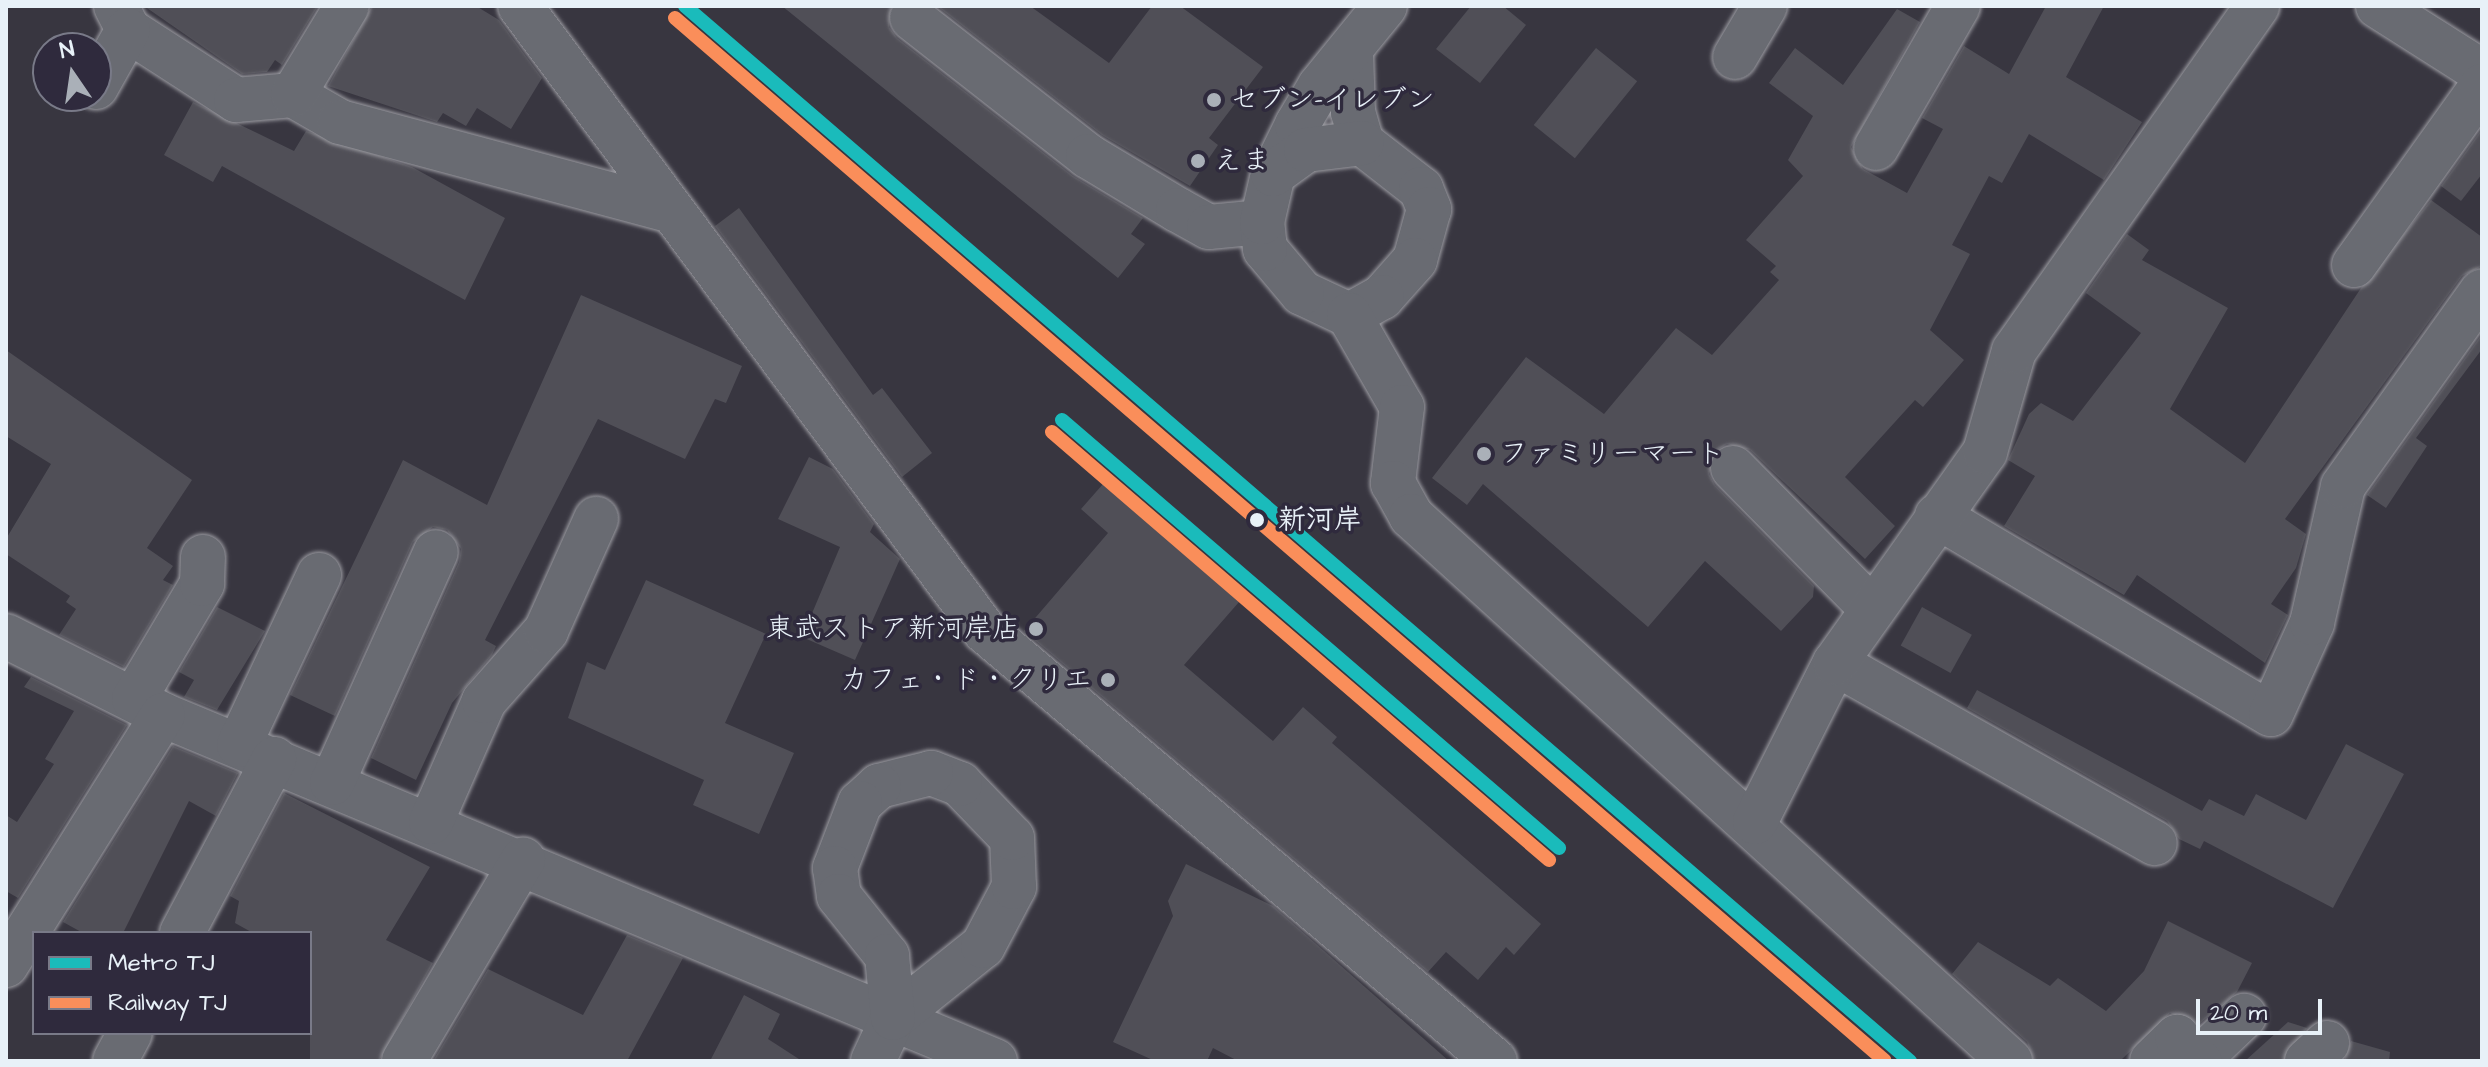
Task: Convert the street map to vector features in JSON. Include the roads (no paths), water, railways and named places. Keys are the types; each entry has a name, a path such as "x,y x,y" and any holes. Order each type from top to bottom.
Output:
{"street":[{"path":"293,95 347,6"},
{"path":"520,6 985,631 1495,1061"},
{"path":"1385,6 1351,52 1320,86 1273,174 1262,222 1265,249 1302,293 1349,315 1402,407 1393,483 1401,503 1755,822 2010,1061"},
{"path":"1735,57 1765,6"},
{"path":"1876,148 1958,6"},
{"path":"1755,822 1835,663 1985,452 2014,351 2257,6"},
{"path":"2378,6 2482,72"},
{"path":"112,43 122,18 236,100 293,95 340,122 671,211"},
{"path":"912,18 1088,156 1189,216 1209,227 1262,222"},
{"path":"1349,315 1382,297 1415,260 1429,209 1421,189 1362,143 1353,112 1351,52"},
{"path":"2354,265 2482,86"},
{"path":"1273,174 1306,150 1362,143"},
{"path":"1937,516 2271,714 2312,623 2343,486 2482,291"},
{"path":"1733,468 1872,609"},
{"path":"431,822 484,701 546,631 596,519"},
{"path":"332,783 436,552"},
{"path":"6,965 149,707 202,584 203,557"},
{"path":"183,931 256,752 319,575"},
{"path":"6,636 149,707 523,860 995,1061"},
{"path":"1835,663 2155,843"},
{"path":"873,1061 893,1018 983,946 1014,887 1018,864 1012,838 993,812 960,784 931,773 879,786 860,803 835,868 839,896 887,956 893,1018"},
{"path":"404,1061 523,860"},
{"path":"2152,1061 2177,1037 2199,1060 2244,1016"},
{"path":"115,1061 129,1035"}],"metro line":[{"name":"TJ","path":"685,6 1910,1061"},
{"name":"TJ","path":"1062,420 1559,848"}],"rail line":[{"name":"TJ","path":"675,18 1885,1061"},
{"name":"TJ","path":"1052,432 1549,860"}],"place":[{"name":"セブン-イレブン","path":"1214,100"},
{"name":"えま","path":"1198,161"},
{"name":"ファミリーマート","path":"1484,454"},
{"name":"新河岸","path":"1257,520"},
{"name":"東武ストア新河岸店","path":"1036,629"},
{"name":"カフェ・ド・クリエ","path":"1108,680"}]}
